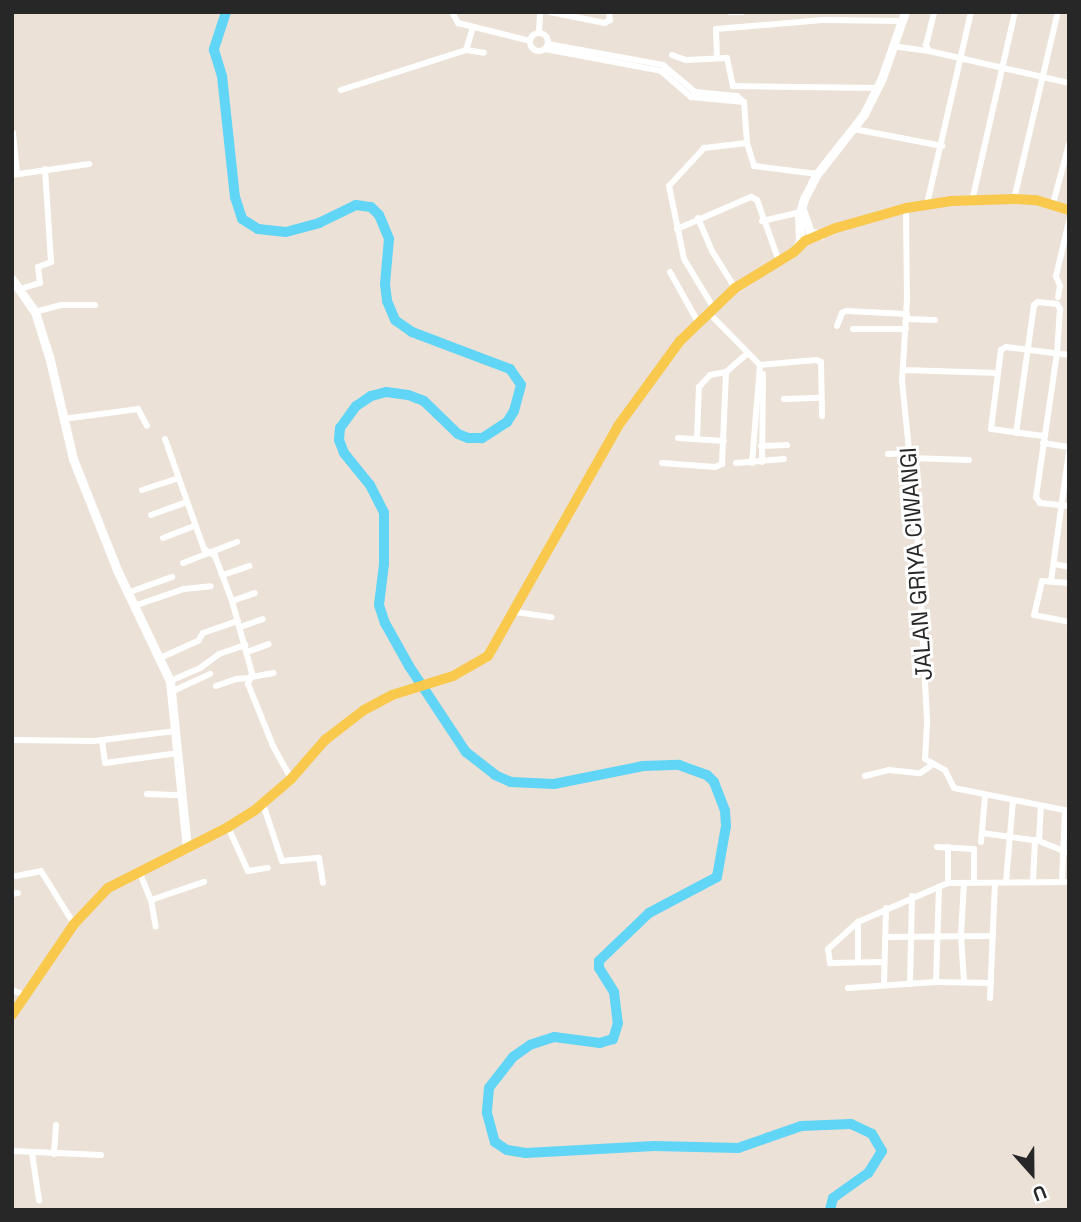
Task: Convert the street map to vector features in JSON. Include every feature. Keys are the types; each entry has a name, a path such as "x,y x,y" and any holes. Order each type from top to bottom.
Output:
{"main road":[{"path":"12,1015 74,924 101,894 139,871 228,827 263,804 291,779 325,740 364,710 391,695 453,676 488,656 618,426 653,375 698,322 735,288 794,251 805,241 906,208 927,204 1013,199 1052,204 1069,210"}],"street":[{"path":"452,12 456,21 530,41 535,49 546,47 663,65 693,94 737,96 744,102 747,143 752,164 756,167 817,174"},
{"path":"539,33 540,12"},
{"path":"550,12 605,23 610,20 609,12"},
{"path":"730,12 742,12"},
{"path":"929,51 926,45 934,12"},
{"path":"927,204 971,12"},
{"path":"972,201 1015,12"},
{"path":"1013,199 1058,12"},
{"path":"717,58 716,29 823,20 903,17 877,88 854,129 817,174 802,209 800,241 794,251"},
{"path":"466,50 473,27"},
{"path":"530,41 532,35 545,35 546,47"},
{"path":"892,46 929,51 1069,83"},
{"path":"341,90 466,50 484,53"},
{"path":"672,55 686,60 728,59 733,86 877,88"},
{"path":"854,129 942,146"},
{"path":"13,134 14,174 89,163"},
{"path":"747,143 704,148 683,174 670,182 684,259 711,309 747,354 761,365 818,360 821,362 822,416"},
{"path":"1052,204 1069,144"},
{"path":"20,289 40,283 38,267 51,262 45,169"},
{"path":"677,229 751,197 757,200 762,221 779,261"},
{"name":"JALAN GRIYA CIWANGI","path":"906,208 907,316 903,370 923,643 925,759 932,765"},
{"path":"762,221 802,209"},
{"path":"802,209 808,230 821,235"},
{"path":"698,218 712,251 735,288"},
{"path":"1058,296 1060,285 1056,276 1069,221"},
{"path":"670,272 698,322"},
{"path":"12,279 35,312 50,360 73,459 127,593 170,681 187,848"},
{"path":"1016,433 1034,305 1038,302 1058,304 1057,354 1043,440 1037,500 1065,506"},
{"path":"35,312 62,305 95,305"},
{"path":"837,326 842,313 846,311 935,320"},
{"path":"853,329 906,329"},
{"path":"1069,355 1002,348 990,427 1069,447"},
{"path":"696,438 696,399 699,387 710,375 726,372 747,354"},
{"path":"761,365 762,462"},
{"path":"752,463 761,365"},
{"path":"903,370 998,373"},
{"path":"662,463 719,466 723,460 726,372"},
{"path":"784,399 821,398"},
{"path":"63,419 138,409 147,426"},
{"path":"678,438 724,441"},
{"path":"164,439 204,550 212,553 232,601 246,649 251,677 247,684 291,779"},
{"path":"761,446 788,445"},
{"path":"1051,581 1065,506 1069,453"},
{"path":"887,454 970,460"},
{"path":"736,463 784,459"},
{"path":"142,490 178,478"},
{"path":"151,514 186,502"},
{"path":"163,538 195,527"},
{"path":"183,563 237,542"},
{"path":"1054,564 1069,567"},
{"path":"223,575 249,566"},
{"path":"127,593 172,577"},
{"path":"1069,583 1040,582 1034,615 1069,622"},
{"path":"134,606 184,589 211,586"},
{"path":"232,601 255,593"},
{"path":"515,612 552,617"},
{"path":"160,658 198,641 204,633 263,619"},
{"path":"170,681 200,668 223,653 269,644"},
{"path":"216,686 236,679 274,673"},
{"path":"173,691 210,674"},
{"path":"12,740 102,741 176,731"},
{"path":"102,741 102,760 105,763 178,752"},
{"path":"865,776 889,770 920,773 932,765 945,770 954,788 1067,811 1065,881 948,883 912,896 859,922 839,936 828,948 830,963 884,961"},
{"path":"147,794 182,795"},
{"path":"981,842 985,796"},
{"path":"1006,882 1013,800"},
{"path":"263,804 283,862 319,858 323,883"},
{"path":"1034,881 1041,806"},
{"path":"228,827 248,871 268,868"},
{"path":"982,833 1037,841 1066,851"},
{"path":"937,847 974,849 974,882"},
{"path":"948,848 948,883"},
{"path":"16,876 41,871 74,924"},
{"path":"139,871 151,900 156,927"},
{"path":"151,900 204,882"},
{"path":"964,883 961,936 964,982"},
{"path":"990,998 995,883"},
{"path":"936,982 935,936 939,887"},
{"path":"910,984 912,896"},
{"path":"884,985 886,908"},
{"path":"858,962 859,922"},
{"path":"839,936 858,936"},
{"path":"885,937 993,936"},
{"path":"848,988 936,982 991,983"},
{"path":"12,990 25,995"},
{"path":"54,1154 56,1125"},
{"path":"12,1151 101,1155"},
{"path":"33,1153 39,1200"}],"waterway":[{"path":"226,12 214,50 222,76 235,197 242,219 258,229 286,232 319,223 356,205 371,207 379,215 389,239 385,284 387,301 395,320 412,332 510,369 521,385 514,411 507,422 482,438 468,438 458,434 424,401 408,395 386,392 371,396 356,406 340,428 339,440 344,453 370,485 384,513 384,564 379,605 385,623 409,666 466,752 495,775 511,782 554,784 643,766 679,765 707,775 714,782 725,811 726,826 717,877 649,913 599,961 599,968 614,992 618,1023 613,1039 600,1043 554,1037 530,1045 513,1057 489,1088 487,1113 495,1142 507,1150 526,1153 654,1146 738,1148 801,1126 851,1124 872,1134 882,1151 868,1173 833,1198 830,1210"}]}
